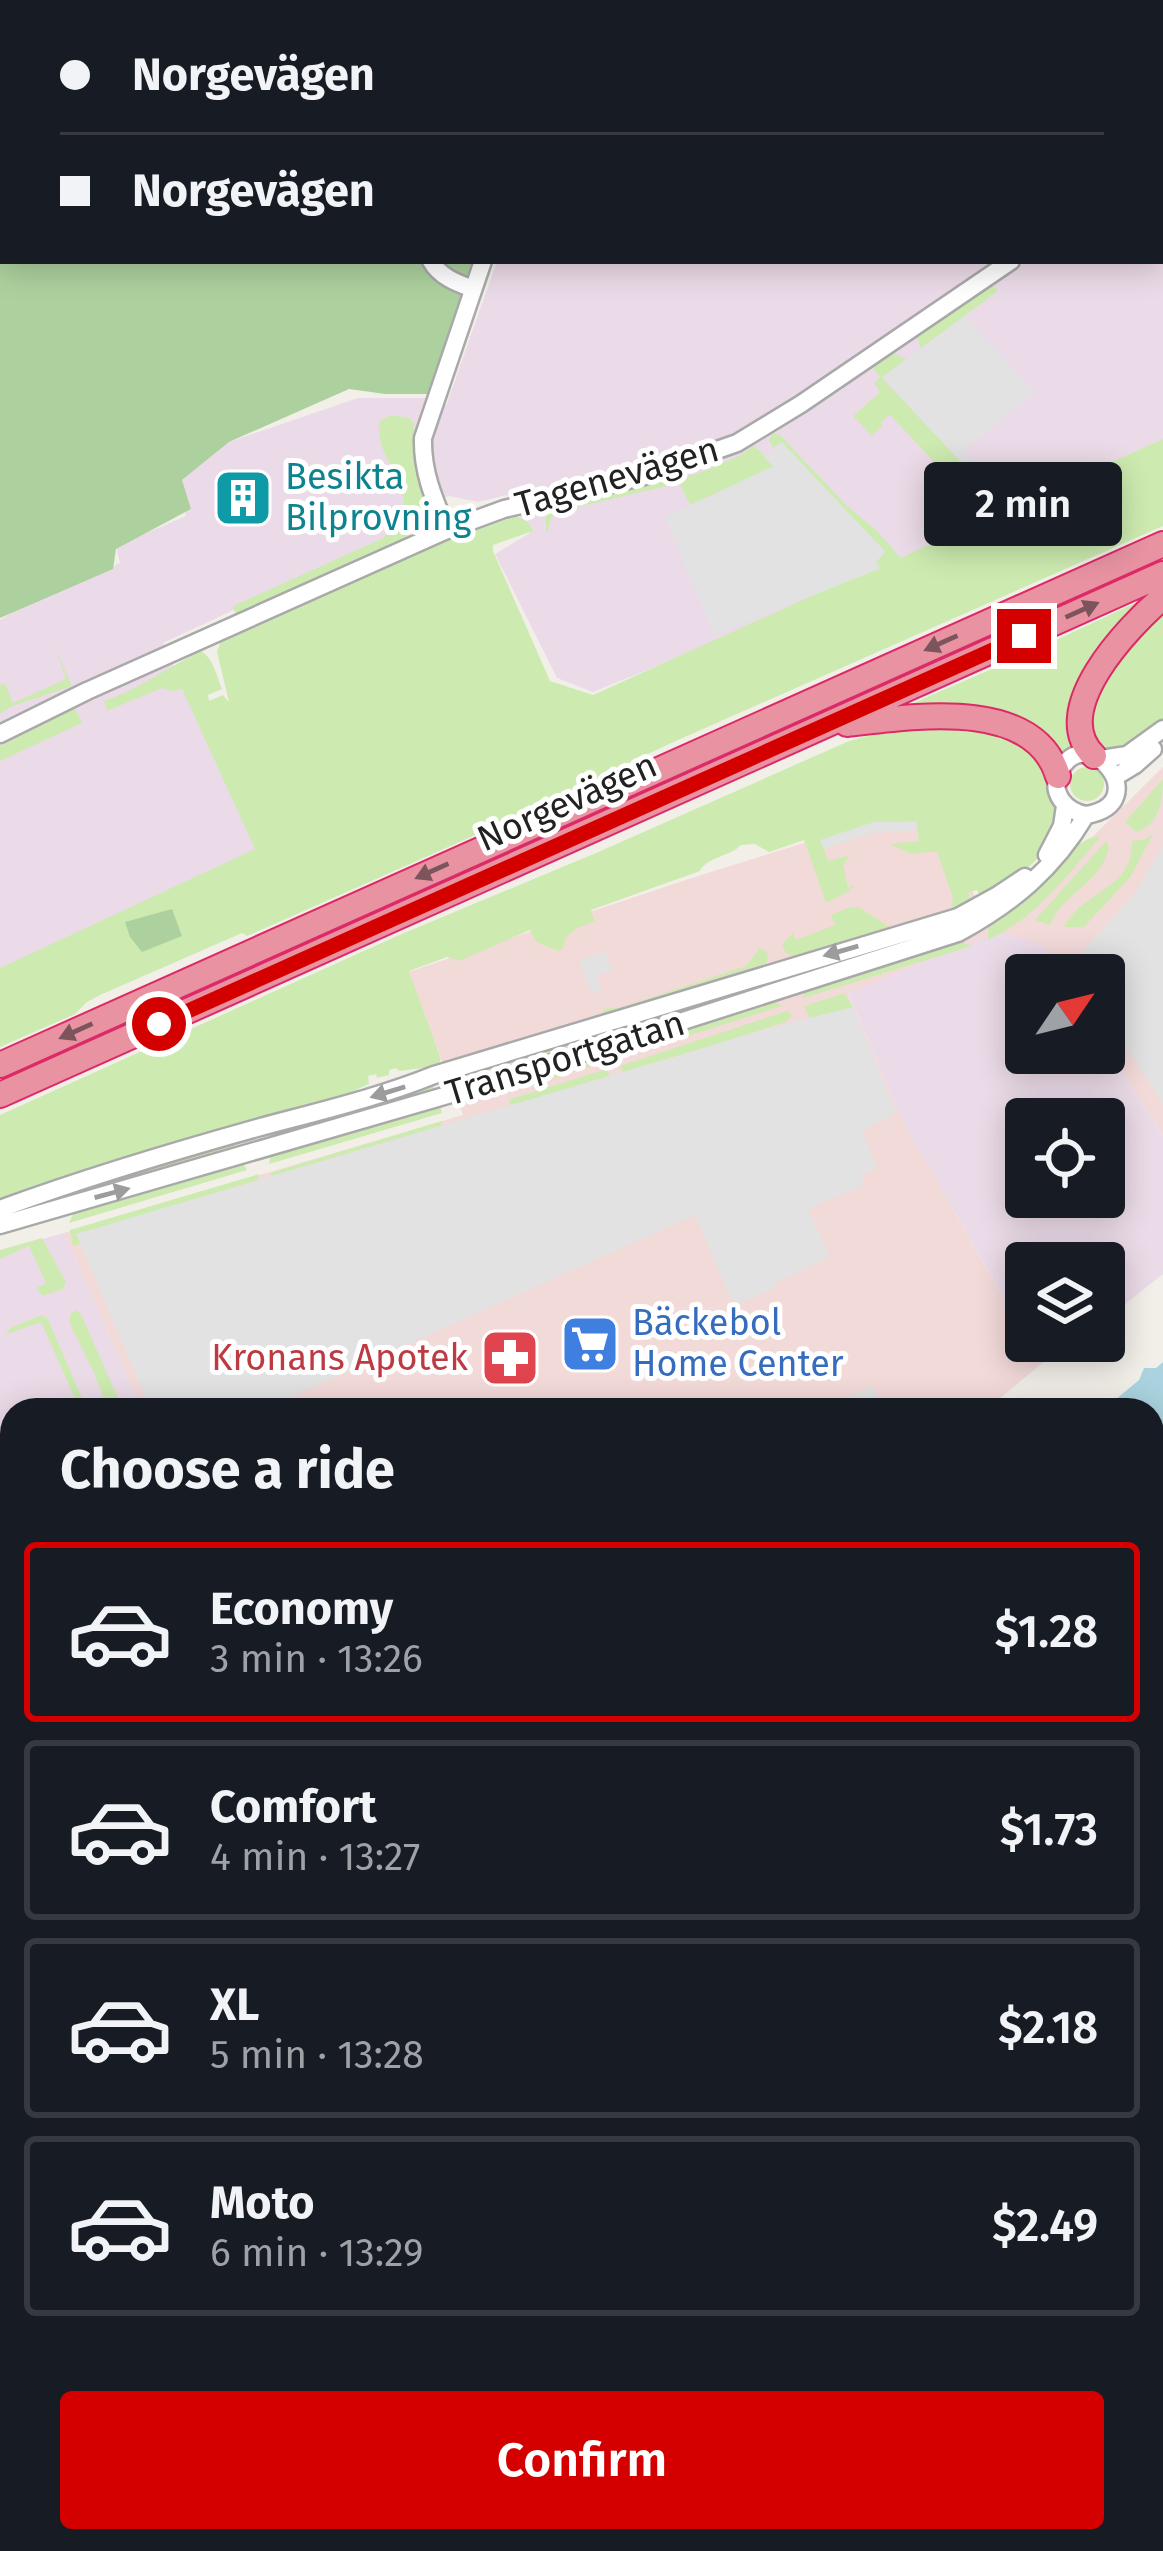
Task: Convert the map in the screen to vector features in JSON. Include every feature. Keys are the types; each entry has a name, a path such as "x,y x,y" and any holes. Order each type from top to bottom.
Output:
{"highway":[{"name":"Norgevägen","path":"0,1065 1163,544"},
{"name":"Norgevägen","path":"0,1095 1163,574"},
{"path":"1098,757 1086,748 1079,732 1081,709 1099,669 1124,635 1163,597"},
{"path":"821,727 935,717 985,721 1036,740 1050,755 1058,776"}],"street":[{"path":"432,264 452,282 473,289"},
{"path":"447,530 426,476 423,438 482,264"},
{"name":"Tagenevägen","path":"0,734 447,530 504,508 641,477 737,442 1007,264"},
{"name":"Transportgatan","path":"1058,776 1071,759 1127,755 1163,732"},
{"name":"Transportgatan","path":"0,1225 489,1083 958,933 995,913 1042,875 1086,815 1110,803 1115,777 1147,755 1163,732"},
{"path":"1098,757 1115,777"},
{"path":"1058,776 1058,795 1065,806 1086,815"},
{"name":"Transportgatan","path":"0,1209 958,916 998,896 1036,868 1056,842 1065,806"}],"shaded area":[{"path":"496,264 1163,264 1163,447 593,692 557,678 495,554 530,533 507,495 478,502 449,496 405,511 385,539 163,643 261,853 0,973 0,620 120,563 116,546 186,516 182,480 229,442 358,398 427,398 446,406"},
{"path":"965,316 1034,392 964,451 1008,497 1003,507 882,377"},
{"path":"782,442 885,552 876,562 881,568 714,635 665,518 773,466 764,458"},
{"path":"1163,767 1163,1136 1124,1074 1125,954 1047,954 1041,944 848,994 901,1118 1005,1301 1005,1362 1041,1364 1000,1398 137,1398 64,1233 463,1115 408,972 919,807 997,931"},
{"path":"874,822 917,822 917,830 871,833 824,849 820,840"},
{"path":"1163,845 1163,1104 1125,1045 1125,954 1080,954 1135,893"},
{"path":"998,932 1041,944 1047,954 1005,954 1005,1074 1124,1074 1163,1136 1163,1274 1125,1304 1125,1242 1005,1242 1005,1300 901,1118 848,993"},
{"path":"605,951 612,970 597,976 601,990 592,994 579,961"},
{"path":"853,1007 896,1113 862,1131 877,1168 861,1176 864,1185 808,1209 830,1257 734,1306 695,1215 289,1398 146,1398 76,1234"},
{"path":"64,1233 137,1398 0,1398 0,1251"},
{"path":"873,1386 878,1398 847,1398"}],"green space":[{"path":"0,264 473,264 428,394 349,389 229,442 182,480 191,509 116,549 113,569 0,618"},
{"path":"992,285 998,291 921,348 916,336"},
{"path":"893,353 907,360 883,379 1006,510 1163,439 1163,526 247,936 242,933 100,995 75,1014 0,1047 0,968 255,849 182,689 162,688 107,711 104,701 201,651 212,663 222,689 208,695 209,701 223,695 229,702 217,652 220,643 443,542 517,516 533,531 493,545 493,551 550,681 593,695 878,566 876,560 883,549 780,443 773,448 772,434 779,434 901,558 986,517 890,415 872,436 853,416 880,392 874,383 880,377 872,367"},
{"path":"391,415 409,418 414,424 416,468 427,506 425,522 407,537 236,615 233,606 381,539 397,525 403,497 380,436 380,421"},
{"path":"754,446 780,470 772,468 690,505 679,483 556,512 546,531 546,517 554,506 699,473"},
{"path":"1146,598 1072,746 1059,757 1040,731 1028,725 886,715 1026,654"},
{"path":"1163,607 1163,720 1123,748 1095,746 1090,703 1098,685"},
{"path":"55,648 72,686 0,714 0,685 5,683 13,703 66,679"},
{"path":"75,708 82,723 0,761 0,746"},
{"path":"956,727 1003,736 1033,752 1045,772 1055,813 1053,832 1040,856 993,890 980,896 977,890 968,893 970,901 953,907 937,851 911,854 889,844 919,841 916,821 875,823 875,832 822,842 828,861 850,855 843,865 848,888 854,885 826,903 804,840 769,852 755,844 741,845 700,871 591,910 595,921 574,930 558,951 536,942 530,930 459,961 447,957 409,971 441,1059 437,1066 396,1068 389,1075 368,1076 369,1084 328,1102 0,1199 0,1115 397,936 849,741 893,729"},
{"path":"1087,767 1099,772 1104,784 1099,796 1087,801 1075,796 1070,784 1075,772"},
{"path":"1163,779 1155,818 1136,832 1125,822"},
{"path":"1153,834 1131,876 1084,927 1064,927 1124,870 1132,841"},
{"path":"1100,837 1036,908 988,940 988,925 1049,879 1079,844"},
{"path":"1106,841 1109,846 1099,869 1050,925 1035,920"},
{"path":"860,908 889,928 796,957 786,953 782,944 793,933 796,940 835,925 831,915"},
{"path":"172,909 182,936 142,952 125,922"},
{"path":"956,940 972,946 803,998 804,990"},
{"path":"760,948 768,953 767,963 602,1014 604,1009 746,966"},
{"path":"844,993 853,1007 813,1025 804,1006"},
{"path":"765,1001 782,1006 619,1058 621,1048"},
{"path":"787,1011 792,1015 786,1022 638,1069 625,1079 620,1066"},
{"path":"582,1039 585,1045 488,1077 443,1087 439,1077 463,1076"},
{"path":"592,1057 604,1062 503,1094 501,1086"},
{"path":"607,1069 610,1078 510,1109 510,1099"},
{"path":"432,1081 435,1090 414,1098 275,1137 275,1132 411,1092"},
{"path":"440,1105 442,1113 269,1164 280,1148 298,1147"},
{"path":"442,1121 441,1132 275,1185 270,1173"},
{"path":"230,1145 235,1151 55,1201 70,1192"},
{"path":"243,1163 247,1170 69,1223 78,1211"},
{"path":"259,1174 257,1183 84,1237 73,1246 70,1230"},
{"path":"42,1238 66,1282 63,1289 43,1296 36,1288 46,1283 29,1246 0,1259 0,1250"},
{"path":"77,1310 82,1316 118,1398 104,1398 69,1322"},
{"path":"42,1315 48,1319 82,1398 75,1398 41,1322 4,1335"}],"water":[{"path":"1163,1362 1163,1398 1117,1398 1139,1380 1144,1368 1156,1368"}],"place":[{"name":"Besikta Bilprovning","path":"243,498"},
{"name":"Bäckebol Home Center","path":"590,1344"},
{"name":"Kronans Apotek","path":"510,1358"}],"route":[{"path":"159,1024 1024,636"}]}
